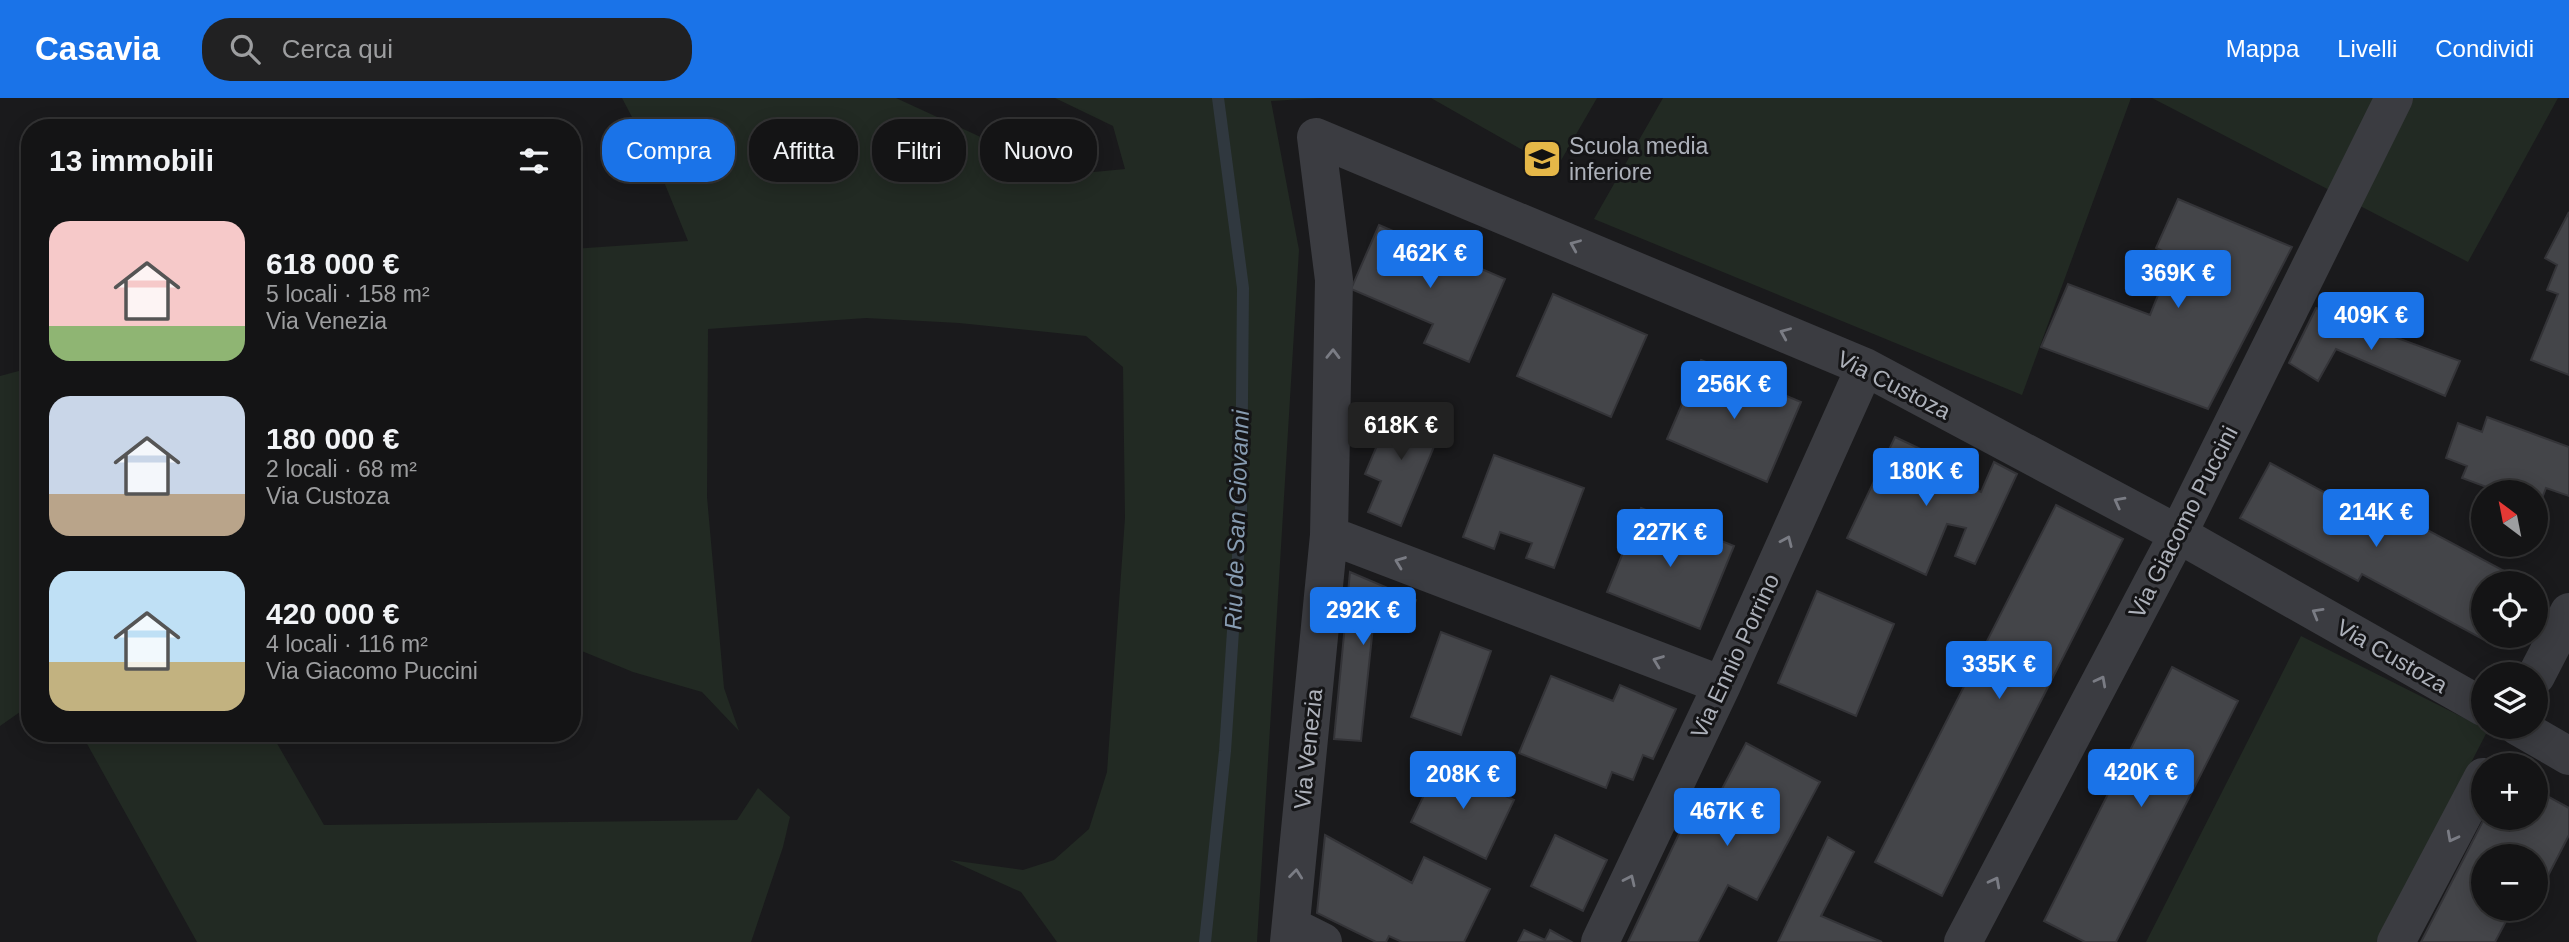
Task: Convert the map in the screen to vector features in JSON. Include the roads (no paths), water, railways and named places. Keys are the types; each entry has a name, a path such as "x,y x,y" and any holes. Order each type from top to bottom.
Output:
{"street":[{"name":"Via Giacomo Puccini","path":"1963,942 2178,534 2394,98"},
{"name":"Via Custoza","path":"1316,137 1865,367 2178,534 2471,700"},
{"name":"Via Venezia","path":"1301,937 1329,535 1334,280 1316,137"},
{"name":"Via Ennio Porrino","path":"1600,942 1722,685 1865,367"},
{"path":"1329,535 1722,685"},
{"path":"2543,662 2569,612"},
{"path":"2540,739 2569,756"},
{"path":"2396,942 2471,800"}],"waterway":[{"name":"Riu de San Giovanni","path":"1205,942 1225,751 1241,511 1243,288 1218,98"}],"place":[{"name":"Scuola media inferiore","path":"1542,159"}]}
